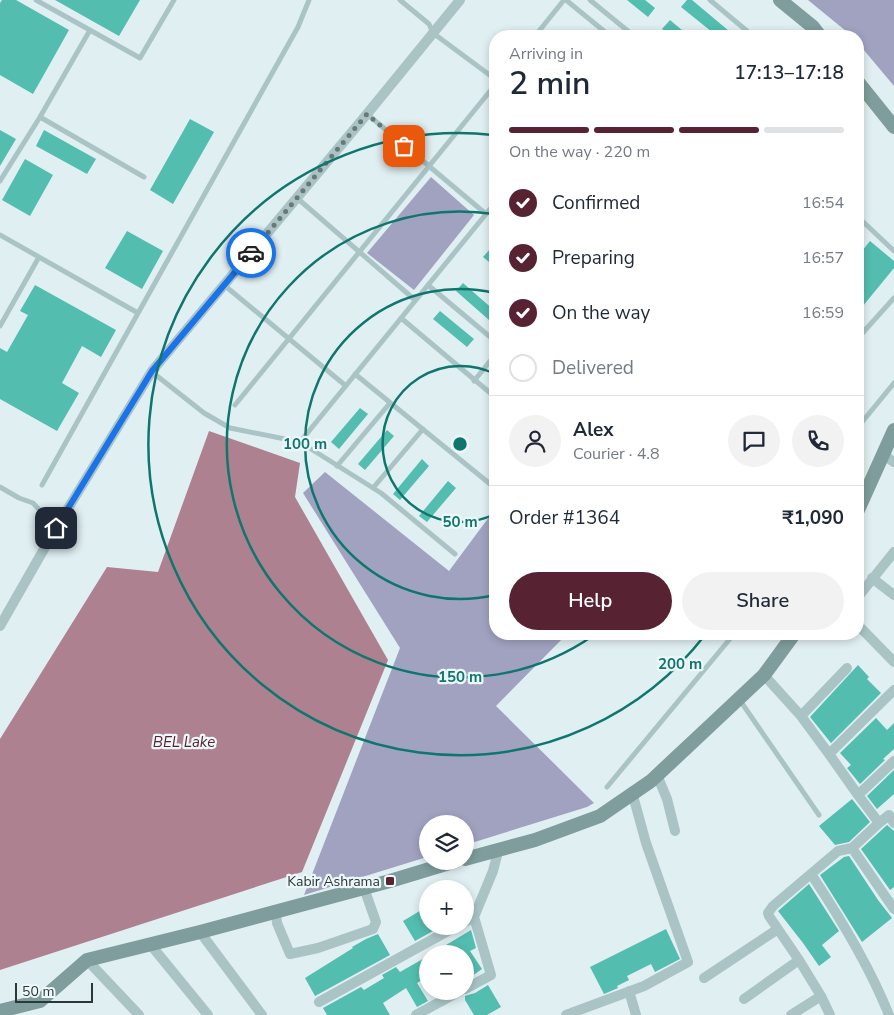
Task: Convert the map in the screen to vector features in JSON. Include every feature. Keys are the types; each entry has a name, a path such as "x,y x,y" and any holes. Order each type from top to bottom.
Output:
{"street":[{"path":"0,626 56,528 152,371 460,0"},
{"path":"780,0 814,30"},
{"path":"864,90 894,127"},
{"path":"864,496 894,430"},
{"path":"882,454 894,462"},
{"path":"864,589 894,552"},
{"path":"872,578 894,595"},
{"path":"864,630 894,662"},
{"path":"474,856 535,840 600,816 657,774 739,699 764,675 790,640"},
{"path":"801,716 847,668"},
{"path":"764,675 801,716 879,823"},
{"path":"829,754 894,690"},
{"path":"858,795 894,761"},
{"path":"657,774 675,831"},
{"path":"566,1015 577,1013 644,986 688,962 646,843 632,792"},
{"path":"830,1015 821,996 768,912 838,851 852,848 889,815 894,823"},
{"path":"474,909 493,871 499,848"},
{"path":"852,848 894,909"},
{"path":"0,1011 40,1001 87,960 200,932 425,870"},
{"path":"812,874 842,919 890,1015"},
{"path":"276,911 277,923 290,954 318,948 373,929 376,922 364,888"},
{"path":"704,978 778,929"},
{"path":"200,932 262,1015"},
{"path":"474,932 491,975 474,984"},
{"path":"319,1002 441,935"},
{"path":"150,944 208,1015"},
{"path":"87,960 139,1015"},
{"path":"744,999 799,960"},
{"path":"629,991 636,1015"},
{"path":"791,1015 821,996"},
{"path":"416,1015 444,1000"}],"lane":[{"path":"36,0 140,58 174,0"},
{"path":"42,485 298,26 309,0"},
{"path":"400,0 429,24 432,33 489,75"},
{"path":"539,30 565,0 602,30"},
{"path":"590,0 625,30"},
{"path":"710,0 747,30"},
{"path":"0,181 40,117 90,30"},
{"path":"235,404 489,92"},
{"path":"367,114 486,214"},
{"path":"40,117 144,177"},
{"path":"297,198 358,253 415,300"},
{"path":"300,442 489,210"},
{"path":"864,225 894,251"},
{"path":"0,235 138,313"},
{"path":"0,326 40,257"},
{"path":"224,285 346,386"},
{"path":"428,285 489,336"},
{"path":"864,331 894,298"},
{"path":"400,318 489,392"},
{"path":"474,381 489,362"},
{"path":"152,371 204,413 230,428 300,442 373,488 455,554"},
{"path":"355,374 489,483"},
{"path":"864,420 894,383"},
{"path":"337,466 390,403"},
{"path":"373,488 423,429"},
{"path":"0,487 19,498 33,503 56,528"},
{"path":"606,788 729,640"},
{"path":"739,699 819,815"}],"shaded area":[{"path":"808,0 894,0 894,86 864,50 864,30 845,30"},
{"path":"431,177 474,215 414,290 367,253"},
{"path":"325,472 449,571 489,517 489,640 561,640 496,706 594,803 587,807 474,842 474,815 419,815 419,859 304,895 400,648 303,493"}],"water":[{"name":"BEL Lake","path":"209,431 300,463 295,497 388,660 302,872 0,970 0,739 107,567 158,572"}],"building":[{"path":"2,0 16,0 69,30 33,94 0,75 0,3"},
{"path":"55,0 140,0 119,36"},
{"path":"627,0 645,0 655,8 648,17"},
{"path":"687,0 692,0 728,30 710,30 681,7"},
{"path":"670,20 682,30 663,30 662,29"},
{"path":"190,119 214,132 173,204 150,190"},
{"path":"0,130 16,139 0,166"},
{"path":"44,130 96,159 87,174 36,146"},
{"path":"25,159 53,175 30,216 2,200"},
{"path":"127,231 163,251 142,289 105,268"},
{"path":"870,241 894,261 894,268 864,305 864,248"},
{"path":"489,250 489,262 483,257"},
{"path":"463,283 489,306 489,320 456,291"},
{"path":"35,285 116,330 101,357 82,346 62,383 79,393 57,431 0,399 0,348 7,352 28,315 20,311"},
{"path":"440,311 474,339 467,347 433,319"},
{"path":"360,408 368,414 339,449 331,442"},
{"path":"387,430 394,436 365,470 358,464"},
{"path":"422,459 429,466 400,500 393,494"},
{"path":"448,481 456,488 427,522 419,516"},
{"path":"858,665 869,677 867,679 881,693 831,743 810,717"},
{"path":"876,718 887,730 894,723 894,749 860,784 847,768 851,765 840,753"},
{"path":"894,770 894,794 877,809 867,796"},
{"path":"852,799 870,822 849,842 835,845 819,826"},
{"path":"887,825 894,831 894,887 890,890 861,849"},
{"path":"849,856 892,918 862,942 820,875 844,857"},
{"path":"809,884 839,931 822,945 831,957 819,966 778,911"},
{"path":"419,911 419,935 426,935 415,941 403,921"},
{"path":"666,929 680,959 655,972 651,964 627,976 629,980 617,986 618,988 604,994 590,967"},
{"path":"378,934 390,955 315,996 305,978 352,947"},
{"path":"463,935 472,935 476,948 474,949 474,945 446,945"},
{"path":"474,957 482,969 474,975"},
{"path":"419,961 419,982 417,983 419,986 419,1000 428,1001 417,1007 406,988 383,1003 390,1015 327,1015 323,1008 361,987 364,990 384,978 382,975 396,967 400,972"},
{"path":"488,985 501,1007 487,1015 474,1015 465,1000 474,1000 475,993"}],"way so far":[{"path":"251,253 367,114 404,146"}],"place":[{"name":"Kabir Ashrama","path":"390,881"}],"route":[{"path":"56,528 152,371 251,253"}]}
